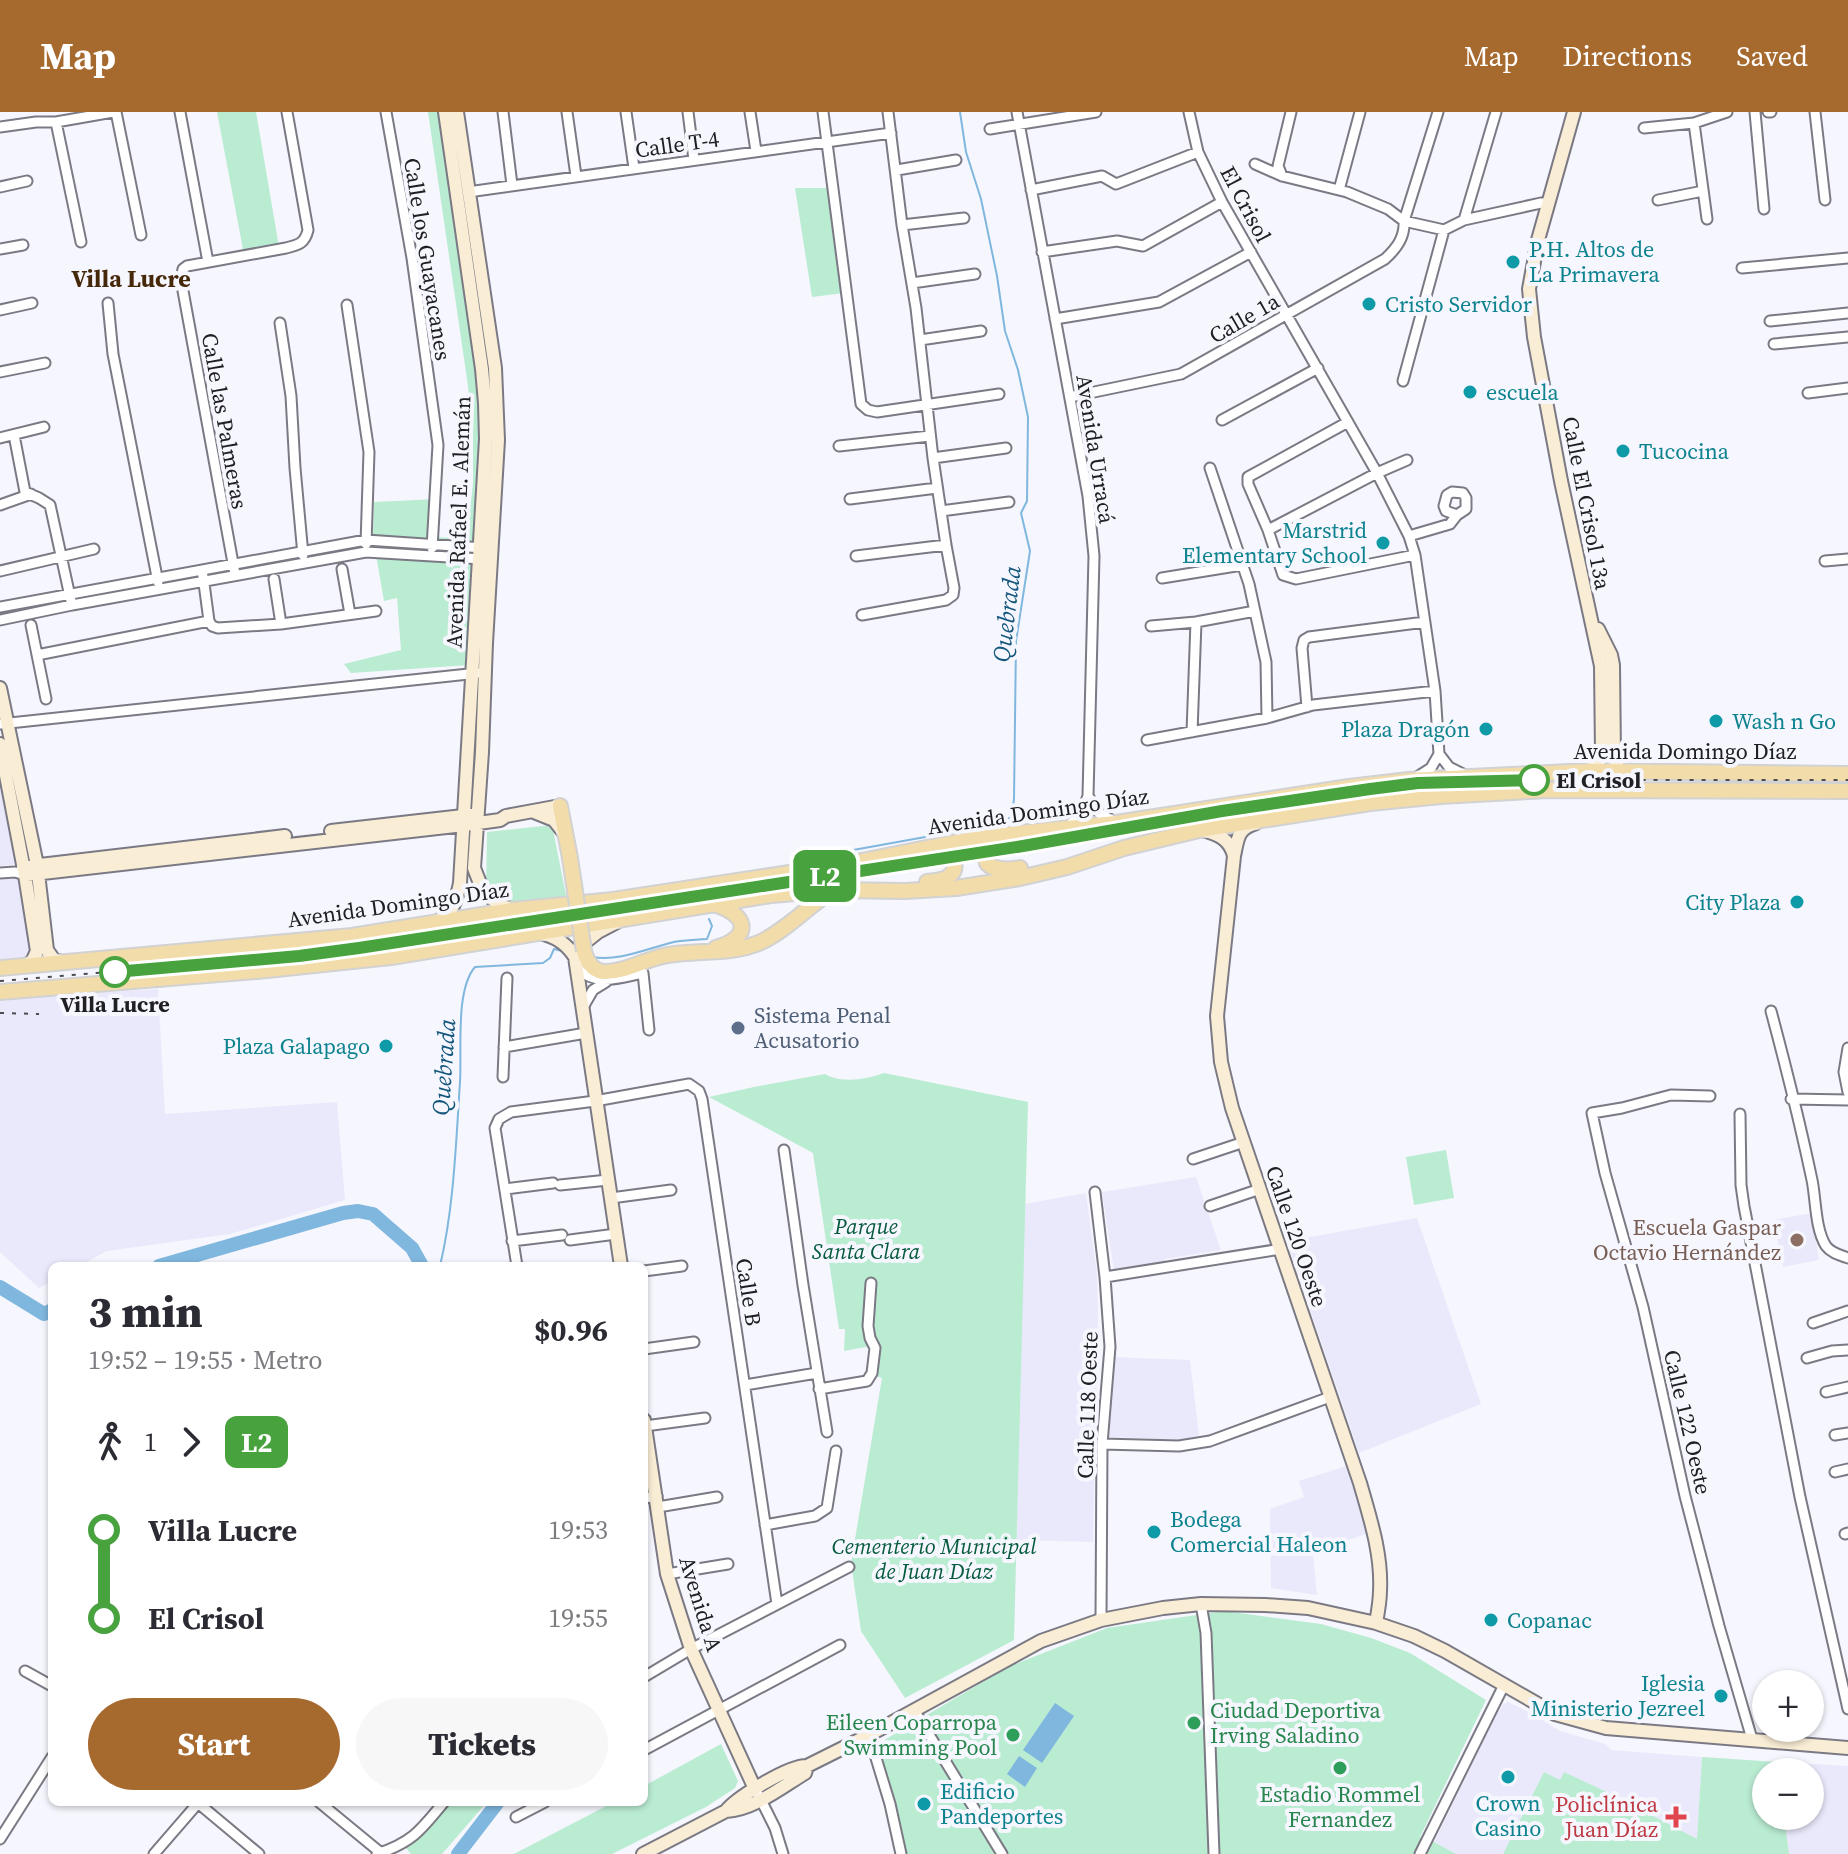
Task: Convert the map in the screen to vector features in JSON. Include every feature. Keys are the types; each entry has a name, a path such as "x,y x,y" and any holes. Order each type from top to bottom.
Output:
{"main road":[{"name":"Avenida Domingo Díaz","path":"0,968 352,936 512,910 613,900 842,865 981,837 1116,823 1409,780 1589,771 1848,774"},
{"name":"Avenida Domingo Díaz","path":"0,992 391,957 771,895 831,890 956,888 1020,878 1199,830 1370,803 1548,790 1848,791"},
{"path":"560,806 570,858 578,958 602,972 729,944 741,931 741,921 727,908 711,903"},
{"path":"1068,827 1036,838 993,846 987,855 988,862 998,870 1007,871 1068,859 1091,860"},
{"path":"842,865 935,853 946,855 955,865 950,876 943,880 847,890"},
{"path":"700,952 742,950 765,940 831,890"}],"street":[{"path":"0,127 114,112 141,235"},
{"path":"180,112 208,262 304,242 308,230 287,112"},
{"name":"Calle los Guayacanes","path":"386,112 412,258 438,445 431,556"},
{"name":"Avenida Rafael E. Alemán","path":"445,112 485,403 485,554 471,820 474,868 483,891 512,910"},
{"name":"Avenida Rafael E. Alemán","path":"457,112 495,368 498,440 485,554"},
{"path":"503,112 512,185"},
{"path":"567,112 576,176"},
{"path":"626,112 634,168"},
{"path":"688,112 694,160"},
{"path":"750,112 756,151"},
{"path":"823,112 860,400 864,408 877,412 999,394"},
{"path":"862,615 946,600 953,595 954,588 937,488 888,112"},
{"name":"Avenida Urracá","path":"1017,112 1088,496 1094,556 1088,796"},
{"path":"990,129 1096,112"},
{"name":"El Crisol","path":"1189,112 1198,152 1222,202 1377,473 1409,536 1415,555 1435,691 1439,754"},
{"path":"1282,176 1278,166 1291,112"},
{"path":"1339,190 1360,112"},
{"name":"Calle 1a","path":"1070,397 1181,374 1385,259 1403,236 1404,221 1438,112"},
{"path":"1464,220 1496,112"},
{"name":"Calle El Crisol 13a","path":"1574,112 1532,265 1529,289 1561,481 1619,771"},
{"path":"1644,128 1694,123 1727,112"},
{"path":"1755,112 1764,209"},
{"path":"1815,112 1825,200"},
{"path":"56,122 81,242"},
{"path":"1694,123 1707,219"},
{"name":"Calle T-4","path":"468,192 891,133"},
{"path":"1031,190 1102,176 1116,184 1198,152"},
{"path":"897,170 956,160"},
{"path":"1255,164 1282,176 1339,190 1388,209 1404,221 1444,230 1464,220 1549,203"},
{"path":"0,187 27,181"},
{"path":"1658,200 1703,191"},
{"path":"1042,252 1117,241 1143,246 1222,202"},
{"path":"902,225 964,218"},
{"path":"1403,381 1444,230"},
{"path":"0,249 23,245"},
{"path":"1055,319 1159,302 1251,252"},
{"path":"1742,268 1848,258"},
{"name":"Calle las Palmeras","path":"208,262 187,266 182,274 234,569"},
{"path":"912,283 975,274"},
{"path":"0,310 32,303"},
{"path":"108,303 113,354 159,589"},
{"path":"347,305 369,452 366,552"},
{"path":"1770,321 1848,313"},
{"path":"280,323 291,396 303,556"},
{"path":"920,340 981,331"},
{"path":"1774,344 1848,337"},
{"path":"0,372 45,363"},
{"path":"1222,420 1318,368"},
{"path":"1808,393 1848,388"},
{"path":"1348,422 1248,477 1283,575 1296,579 1415,555"},
{"path":"0,438 44,427"},
{"path":"14,435 25,492 50,505 71,600"},
{"path":"839,446 930,436"},
{"path":"933,458 1006,448"},
{"path":"1268,530 1407,460"},
{"path":"1210,468 1255,611 1266,662 1267,718"},
{"path":"850,499 937,488"},
{"path":"0,505 31,494"},
{"path":"941,511 1009,502"},
{"path":"1409,536 1450,524 1457,515"},
{"path":"0,620 157,578 201,570 234,569 366,540 432,544 485,554"},
{"path":"856,556 946,545"},
{"path":"0,571 94,549"},
{"path":"303,556 366,552 431,556 485,554"},
{"path":"1825,561 1848,559"},
{"path":"1162,578 1242,565"},
{"path":"0,607 204,582 234,569"},
{"path":"342,569 350,614"},
{"path":"201,570 209,621 218,628 281,624 376,611"},
{"path":"274,579 281,624"},
{"path":"1151,626 1196,622 1255,611"},
{"path":"37,655 209,621"},
{"path":"1192,732 1196,622"},
{"path":"1307,707 1304,640 1425,622"},
{"path":"31,625 46,699"},
{"path":"3,723 479,672"},
{"name":"Avenida Rafael E. Alemán","path":"433,924 453,908 471,820 480,792 479,672"},
{"path":"0,688 37,951 32,962 26,965"},
{"path":"1147,740 1267,718 1307,707 1435,691"},
{"name":"Calle El Crisol 13a","path":"1589,771 1602,753 1608,717"},
{"path":"0,744 47,950 54,960 62,962"},
{"path":"1409,780 1431,768 1439,754 1456,772 1472,776"},
{"path":"480,792 485,807 502,815 560,806"},
{"path":"1088,796 1099,813 1116,823"},
{"path":"1068,827 1081,814 1088,796"},
{"path":"534,812 554,820 565,834"},
{"path":"0,873 471,820 500,820 502,815"},
{"name":"Calle 120 Oeste","path":"1269,819 1242,830 1234,856 1217,1016 1221,1062 1232,1108 1360,1483 1380,1567 1376,1623"},
{"path":"1199,830 1223,837 1234,856"},
{"path":"620,1262 582,1009 578,958 580,945 624,918"},
{"path":"540,933 561,941 569,948 591,978 611,979 643,973 649,1030"},
{"path":"503,1077 507,978"},
{"path":"582,1009 593,990 611,979"},
{"path":"1771,1011 1813,1185 1815,1210 1826,1246 1833,1253 1848,1258"},
{"path":"504,1047 586,1033"},
{"path":"1847,1054 1844,1072 1848,1092"},
{"name":"Calle B","path":"505,1189 495,1128 499,1119 511,1112 689,1084 699,1091 777,1604"},
{"name":"Calle 122 Oeste","path":"1710,1096 1671,1095 1592,1113 1605,1173 1643,1307 1685,1496 1752,1739"},
{"path":"1792,1099 1848,1100"},
{"path":"1740,1114 1744,1206 1800,1497 1848,1709"},
{"path":"1193,1159 1244,1142"},
{"path":"784,1150 827,1432"},
{"path":"516,1262 505,1189 608,1180"},
{"path":"1210,1206 1260,1189"},
{"path":"611,1198 671,1190"},
{"name":"Calle 118 Oeste","path":"1095,1192 1110,1347 1102,1444 1101,1620"},
{"path":"512,1241 616,1234"},
{"path":"1105,1277 1281,1249"},
{"path":"648,1270 682,1266"},
{"path":"819,1389 867,1381 872,1373 875,1348 868,1326 871,1283"},
{"path":"1813,1323 1848,1311"},
{"path":"648,1348 694,1342"},
{"path":"1807,1358 1848,1350"},
{"path":"745,1385 817,1373"},
{"path":"1826,1392 1848,1387"},
{"path":"1102,1444 1179,1446 1210,1441 1330,1397"},
{"path":"648,1423 705,1418"},
{"path":"1835,1435 1848,1433"},
{"path":"765,1525 815,1516 827,1508 836,1451"},
{"name":"Avenida A","path":"648,1457 667,1574 691,1649 758,1794"},
{"path":"1835,1472 1848,1469"},
{"path":"653,1500 717,1497"},
{"path":"667,1574 728,1564"},
{"path":"648,1675 849,1567"},
{"path":"643,1854 726,1811 736,1810 800,1766 807,1766 869,1735 1041,1641 1101,1620 1201,1604 1308,1608 1376,1623 1414,1636 1555,1714 1606,1728 1752,1739"},
{"path":"1201,1604 1206,1633 1214,1854"},
{"path":"648,1748 840,1645"},
{"path":"25,1671 48,1684"},
{"path":"1420,1854 1504,1685"},
{"path":"914,1710 1002,1854"},
{"path":"869,1735 901,1854"},
{"path":"1784,1742 1848,1748"},
{"path":"0,1839 48,1763"},
{"path":"758,1794 775,1828 783,1854"},
{"path":"154,1854 195,1806"},
{"path":"203,1806 259,1854"},
{"path":"324,1806 379,1854 411,1839 441,1806"},
{"path":"516,1817 537,1806"}],"shaded area":[{"path":"0,767 18,861 0,866"},
{"path":"15,878 25,887 31,951 23,957 0,959 0,879"},
{"path":"158,989 165,1114 337,1102 345,1200 230,1234 107,1251 86,1262 48,1262 48,1283 39,1288 0,1252 0,1002 4,999"},
{"path":"1196,1177 1221,1250 1165,1259 1165,1264 1114,1271 1102,1192"},
{"path":"1086,1193 1097,1274 1098,1315 1093,1542 1016,1540 1024,1204"},
{"name":"Escuela Gaspar Octavio Hernández","path":"1812,1213 1819,1260 1783,1267 1773,1220"},
{"path":"1417,1218 1481,1404 1359,1453 1287,1241"},
{"path":"1111,1357 1190,1360 1199,1435 1181,1440 1109,1437"},
{"path":"1346,1466 1362,1510 1366,1534 1313,1552 1317,1595 1271,1588 1270,1509 1304,1497 1299,1481"},
{"path":"1508,1702 1560,1731 1605,1744 1611,1750 1702,1757 1697,1840 1564,1773 1560,1781 1544,1772 1503,1854 1456,1854 1434,1842 1497,1714"},
{"path":"1824,1765 1848,1766 1848,1854 1789,1854 1786,1830 1824,1830"}],"green space":[{"path":"217,112 256,112 280,253 245,260"},
{"path":"428,112 439,112 482,408 469,665 351,673 344,664 401,650 397,598 384,601 373,538 374,502 438,499 436,537 467,539 473,483 473,439"},
{"path":"795,188 828,188 844,293 812,297"},
{"path":"552,825 568,905 521,907 486,888 487,832"},
{"name":"Cementerio Municipal de Juan Díaz","path":"884,1073 1028,1102 1014,1640 905,1698 861,1631 851,1563 882,1378 870,1374 871,1346 844,1351 845,1329 839,1329 813,1153 709,1097 825,1074 847,1080"},
{"path":"1446,1150 1454,1198 1414,1205 1406,1157"},
{"name":"Ciudad Deportiva Irving Saladino","path":"1224,1611 1321,1624 1371,1638 1410,1653 1486,1700 1420,1837 1456,1854 905,1854 874,1746 1010,1666 1107,1628"},
{"path":"721,1744 738,1781 735,1788 706,1807 612,1854 514,1854 606,1806 648,1806 648,1784"},
{"path":"1702,1757 1752,1760 1752,1830 1786,1830 1789,1854 1503,1854 1544,1772 1560,1780 1564,1772 1697,1839"},
{"path":"446,1806 484,1806 442,1854 411,1854 406,1848"}],"water":[{"path":"1055,1703 1074,1716 1042,1763 1023,1750"},
{"path":"1019,1756 1037,1768 1025,1787 1007,1774"}],"waterway":[{"name":"Quebrada","path":"784,867 831,854 1003,823 1012,816 1016,641 1030,551 1021,513 1027,501 1028,417 1018,370 1005,331 997,276 981,199 966,152 960,112"},
{"name":"Quebrada","path":"592,957 623,956 674,942 707,939 712,926 709,919"},
{"name":"Quebrada","path":"441,1262 454,1174 462,1005 469,977 475,967 543,963 550,958 554,949 562,951"},
{"path":"173,1262 358,1211 373,1214 412,1248 420,1262"},
{"path":"0,1287 44,1314 48,1312"},
{"path":"458,1854 495,1806"}],"railway":[{"path":"0,981 359,948 1023,846 1222,811 1418,783 1848,780"},
{"path":"0,1013 39,1014"}],"metro line":[{"name":"L2","path":"115,972 359,948 1370,789 1418,783 1534,780"}],"place":[{"name":"P.H. Altos de La Primavera","path":"1513,262"},
{"name":"Cristo Servidor","path":"1369,304"},
{"name":"escuela","path":"1470,392"},
{"name":"Tucocina","path":"1623,451"},
{"name":"Marstrid Elementary School","path":"1383,543"},
{"name":"Wash n Go","path":"1716,721"},
{"name":"Plaza Dragón","path":"1486,729"},
{"name":"El Crisol","path":"1534,780"},
{"name":"City Plaza","path":"1797,902"},
{"name":"Villa Lucre","path":"115,972"},
{"name":"Sistema Penal Acusatorio","path":"738,1028"},
{"name":"Plaza Galapago","path":"386,1046"},
{"name":"Escuela Gaspar Octavio Hernández","path":"1797,1240"},
{"name":"Bodega Comercial Haleon","path":"1154,1532"},
{"name":"Copanac","path":"1491,1620"},
{"name":"Iglesia Ministerio Jezreel","path":"1721,1696"},
{"name":"Ciudad Deportiva Irving Saladino","path":"1194,1723"},
{"name":"Eileen Coparropa Swimming Pool","path":"1013,1735"},
{"name":"Estadio Rommel Fernandez","path":"1340,1768"},
{"name":"Crown Casino","path":"1508,1777"},
{"name":"Edificio Pandeportes","path":"924,1804"},
{"name":"Policlínica Juan Díaz","path":"1676,1817"}],"district":[{"name":"Villa Lucre","path":"131,279"}],"park label":[{"name":"Parque Santa Clara","path":"866,1238"}]}
